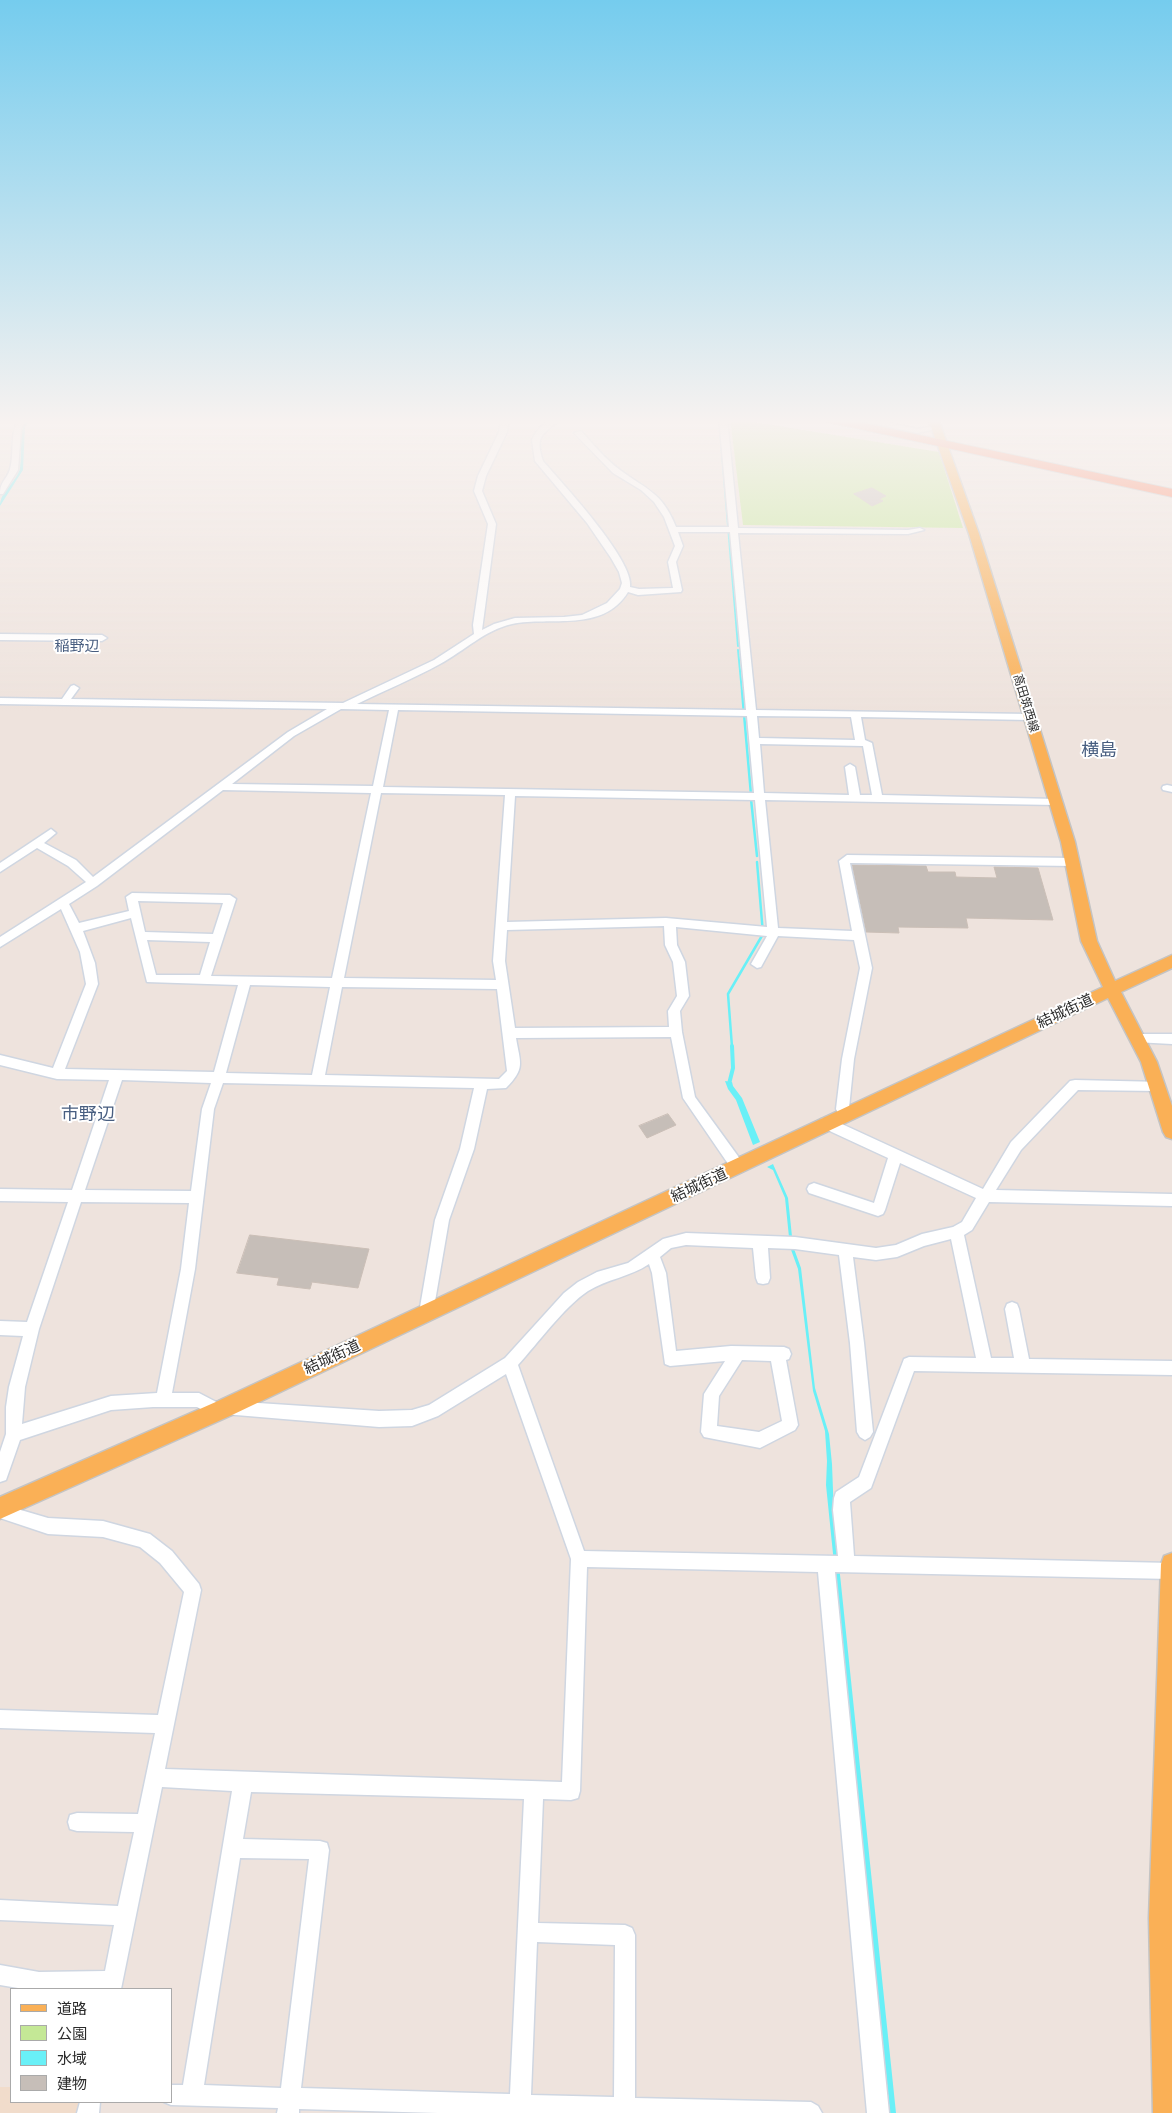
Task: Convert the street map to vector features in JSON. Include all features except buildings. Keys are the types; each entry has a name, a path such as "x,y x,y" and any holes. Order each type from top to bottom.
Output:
{"main road":[{"name":"高田筑西線","path":"968,517 1056,802 1073,862 1083,919 1089,941 1112,990 1139,1039 1164,1094 1172,1132"},
{"name":"結城街道","path":"1,1513 738,1167 826,1123 1170,964"},
{"path":"1167,2113 1162,1918 1172,1564"}],"street":[{"path":"479,636 477,625 492,524 489,517"},
{"path":"0,943 93,884 291,734 342,706 437,662 492,628 510,621 525,619 570,620 597,613 612,604 626,588 626,574 615,556 583,517"},
{"path":"626,588 638,592 678,590 672,562 679,546 668,517"},
{"path":"730,517 747,713 754,740 759,797 766,931"},
{"path":"674,530 908,532 920,530"},
{"path":"0,637 102,638"},
{"path":"64,703 74,688"},
{"path":"0,702 1030,718"},
{"path":"317,1081 394,707"},
{"path":"856,715 860,742"},
{"path":"754,740 860,742 868,744 878,799"},
{"path":"850,767 855,799"},
{"path":"220,788 1056,802"},
{"path":"0,1060 57,1074 219,1076 317,1081 502,1084 513,1073 510,1033 499,961 510,792"},
{"path":"0,868 51,833"},
{"path":"36,843 72,864 93,884"},
{"path":"846,1114 842,1109 848,1060 866,968 844,860 1073,862"},
{"path":"204,980 230,898 132,897 151,979 337,983 502,985"},
{"path":"57,1074 92,984 91,969 77,928 63,902"},
{"path":"77,928 135,913"},
{"path":"501,926 670,922 766,931 859,936"},
{"path":"670,922 671,945 679,962 683,996 674,1010 676,1032 689,1098 738,1167"},
{"path":"757,964 773,935 766,931"},
{"path":"140,936 218,938"},
{"path":"163,1400 188,1269 208,1108 219,1076 245,981"},
{"path":"510,1033 676,1032"},
{"path":"1139,1039 1172,1039"},
{"path":"0,1474 14,1434 14,1407 17,1387 32,1329 117,1075"},
{"path":"426,1313 442,1220 467,1149 482,1083"},
{"path":"985,1365 956,1232 967,1226 1016,1146 1075,1085 1164,1094"},
{"path":"826,1123 985,1196 1172,1200"},
{"path":"814,1189 878,1210 896,1155"},
{"path":"0,1195 197,1197"},
{"name":"結城街道","path":"221,1409 379,1419 412,1418 433,1412 510,1363 568,1298 583,1287 602,1277 632,1268 668,1243 686,1238 791,1243 876,1254 897,1251 922,1240 956,1232"},
{"path":"760,1242 764,1278"},
{"path":"845,1250 857,1343 865,1432"},
{"path":"652,1255 659,1273 670,1359 738,1354 781,1354 790,1425 760,1440 709,1432 712,1394 738,1354"},
{"path":"1012,1309 1023,1366"},
{"path":"0,1328 32,1329"},
{"path":"155,1778 571,1790 579,1559 510,1363"},
{"path":"878,2113 836,1564 842,1498 865,1482 910,1364 1172,1368"},
{"path":"14,1434 111,1403 198,1400 221,1409"},
{"path":"0,1975 39,1982 112,1985 193,1590 166,1557 144,1540 103,1529 48,1526 1,1513"},
{"path":"579,1559 1172,1571"},
{"path":"0,1719 166,1724"},
{"path":"192,2095 243,1782"},
{"path":"520,2104 534,1789"},
{"path":"77,1822 146,1824"},
{"path":"232,1848 320,1850 289,2105"},
{"path":"0,1910 126,1916"},
{"path":"528,1932 626,1935 631,2109"},
{"path":"172,2095 192,2095 289,2105 520,2104 631,2109 811,2113"}],"shaded area":[{"path":"0,2087 10,2087 10,2103 83,2103 81,2113 0,2113"}],"green space":[{"path":"742,517 959,517 963,528 743,525"}],"water":[{"path":"725,1081 732,1082 742,1098 760,1142 753,1145 736,1100"},
{"path":"773,1164 788,1198 793,1246 801,1268 815,1388 829,1434 834,1517 896,2113 890,2113 826,1485 825,1431 813,1391 798,1269 790,1247 785,1198 773,1170 767,1167"}],"waterway":[{"path":"727,517 738,646"},
{"path":"738,650 742,692"},
{"path":"742,691 751,795"},
{"path":"751,799 757,856"},
{"path":"732,1047 728,994 763,934 757,862"},
{"path":"729,1084 733,1068 732,1046"}],"district":[{"name":"稲野辺","path":"77,646"},
{"name":"横島","path":"1099,750"},
{"name":"市野辺","path":"88,1114"}]}
